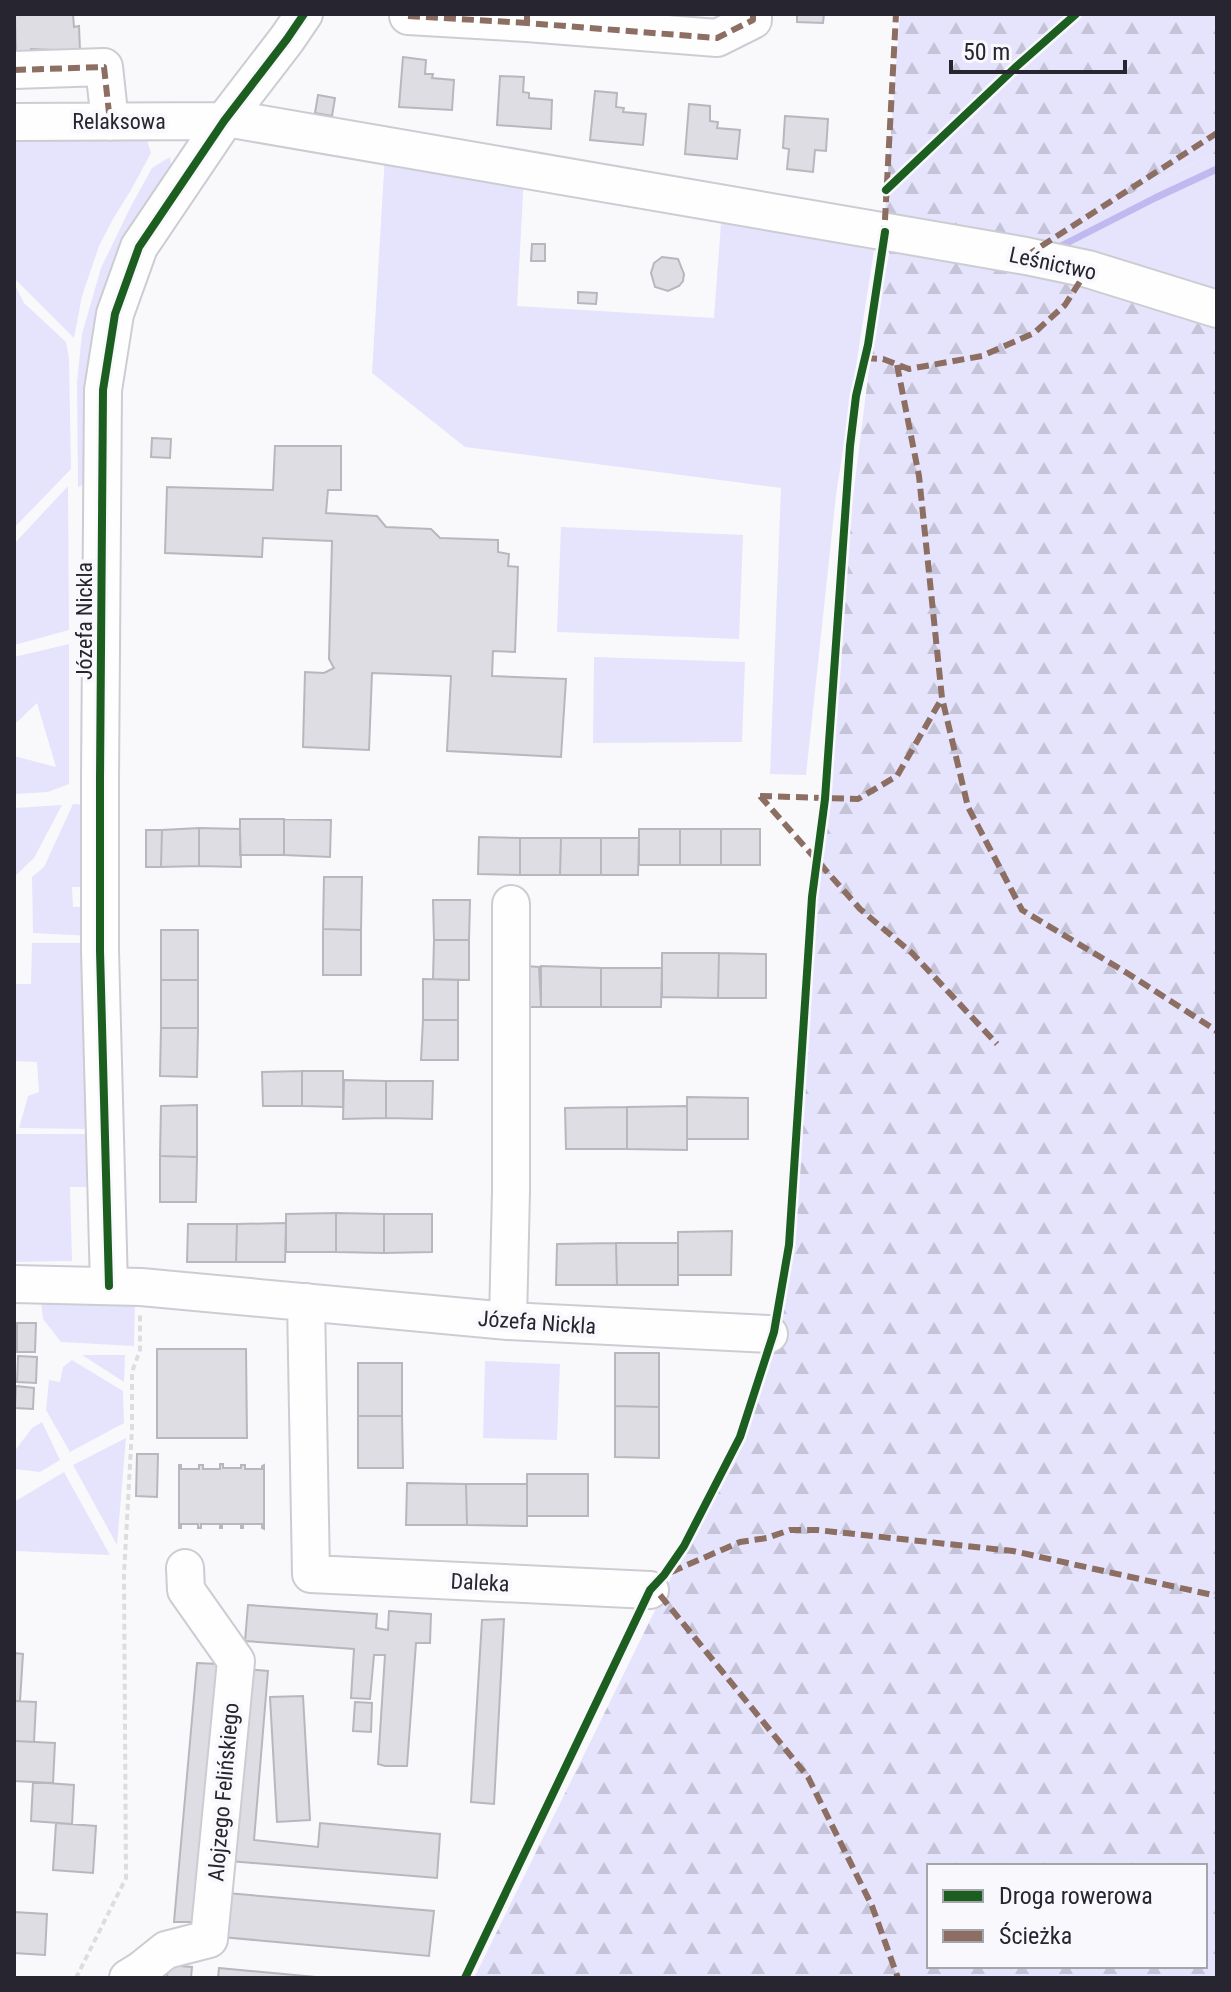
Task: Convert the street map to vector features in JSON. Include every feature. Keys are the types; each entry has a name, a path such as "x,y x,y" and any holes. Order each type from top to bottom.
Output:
{"street":[{"name":"Józefa Nickla","path":"125,1286 100,951 103,390 115,314 139,247 225,119 304,14"},
{"path":"408,16 527,18 717,38 753,20 753,14"},
{"path":"14,70 104,67 110,122"},
{"name":"Relaksowa","path":"14,122 225,119 885,232"},
{"name":"Leśnictwo","path":"885,232 1088,269 1217,309"},
{"path":"508,1321 511,904"},
{"name":"Józefa Nickla","path":"14,1284 125,1286 508,1321 769,1334"},
{"name":"Daleka","path":"306,1302 311,1574 650,1590"},
{"name":"Alojzego Felińskiego","path":"128,1978 166,1950 209,1939 236,1661 186,1590 185,1568"}],"path":[{"path":"76,1978 126,1878 124,1574 132,1372 140,1350 125,1286"}],"green space":[{"path":"900,14 1217,14 1217,153 1141,188 1070,229 1042,254 884,223"},
{"path":"146,137 151,153 99,246 82,296 74,338 14,278 14,138"},
{"path":"1217,153 1217,301 1042,254 1070,229 1141,188"},
{"path":"385,155 524,177 517,306 714,318 722,210 875,244 836,495 806,775 770,774 781,488 465,447 372,373"},
{"path":"170,157 173,178 137,235 93,481 78,487 77,382 82,334 101,268 130,208 152,168"},
{"path":"891,245 1217,315 1217,1978 474,1978 749,1423 776,1330 789,1245 812,897 825,799 853,497 875,321"},
{"path":"14,283 24,303 66,342 71,469 14,528"},
{"path":"68,486 69,630 14,645 14,544"},
{"path":"561,527 743,535 739,639 557,632"},
{"path":"69,644 69,784 48,792 14,794 14,756 56,767 37,703 14,725 14,657"},
{"path":"594,657 745,662 742,742 593,743"},
{"path":"73,804 89,805 90,887 72,887 73,907 88,907 90,936 33,933 32,877 44,867"},
{"path":"62,805 34,858 14,877 14,808"},
{"path":"32,943 91,943 88,1125 84,1129 19,1128 28,1096 39,1092 37,1062 14,1061 14,984 31,984"},
{"path":"14,1134 87,1134 86,1187 70,1187 72,1261 14,1262"},
{"path":"41,1301 135,1304 134,1346 61,1342 43,1319"},
{"path":"82,1355 125,1355 124,1382"},
{"path":"72,1360 123,1391 124,1423 70,1452 46,1410 49,1380 60,1382 63,1367"},
{"path":"485,1361 560,1364 557,1440 483,1438"},
{"path":"42,1422 60,1460 40,1472 14,1469 14,1452 32,1428"},
{"path":"126,1438 117,1545 73,1465"},
{"path":"64,1472 110,1555 14,1551 14,1502"}],"building":[{"path":"15,14 73,14 74,27 79,26 80,51 31,49 31,52 16,52"},
{"path":"797,14 824,14 823,23 797,22"},
{"path":"403,57 426,60 425,74 433,74 432,78 454,80 452,110 399,107"},
{"path":"500,76 524,77 523,92 529,93 529,98 552,100 551,129 497,125"},
{"path":"595,91 617,93 616,107 624,108 623,112 646,114 643,145 590,140"},
{"path":"318,95 335,98 332,116 315,113"},
{"path":"689,104 710,106 710,121 718,122 717,128 740,130 737,159 685,154"},
{"path":"785,116 828,119 826,151 815,150 813,172 787,169 789,149 783,148"},
{"path":"532,244 545,244 545,261 531,261"},
{"path":"662,257 678,259 684,274 679,286 668,291 655,287 651,273 654,263"},
{"path":"578,292 597,293 596,304 578,303"},
{"path":"152,438 171,439 170,458 151,457"},
{"path":"275,446 341,446 341,490 328,490 326,513 377,516 386,527 431,529 440,538 498,540 498,552 509,554 508,566 518,567 515,652 493,651 492,676 566,679 561,757 447,751 451,676 372,673 369,750 303,747 305,672 324,673 334,668 329,659 332,541 263,538 262,557 165,553 167,487 273,490"},
{"path":"240,819 284,819 284,855 240,855"},
{"path":"284,819 331,820 330,857 284,855"},
{"path":"199,828 199,866 161,867 162,830"},
{"path":"199,828 240,829 241,867 199,866"},
{"path":"639,829 680,829 680,865 639,865"},
{"path":"680,829 721,829 721,865 680,865"},
{"path":"721,829 760,829 760,865 721,865"},
{"path":"146,830 162,830 161,867 146,867"},
{"path":"479,837 520,838 520,875 478,874"},
{"path":"520,838 561,838 560,875 520,875"},
{"path":"561,838 601,838 601,875 560,875"},
{"path":"601,838 639,838 638,875 601,875"},
{"path":"324,877 362,877 361,930 323,929"},
{"path":"433,900 470,900 469,940 434,940"},
{"path":"323,929 361,930 361,975 323,975"},
{"path":"161,930 198,930 198,980 161,980"},
{"path":"434,940 469,940 469,980 433,979"},
{"path":"662,953 719,953 718,998 662,997"},
{"path":"719,953 766,954 766,998 718,998"},
{"path":"526,966 539,967 541,1007 527,1007"},
{"path":"541,966 601,968 601,1007 541,1007"},
{"path":"601,968 662,968 661,1007 601,1007"},
{"path":"423,979 458,980 458,1020 423,1020"},
{"path":"161,980 198,980 198,1028 161,1028"},
{"path":"423,1020 458,1020 458,1060 421,1060"},
{"path":"161,1028 198,1028 197,1077 160,1076"},
{"path":"302,1071 302,1106 263,1106 262,1072"},
{"path":"302,1071 343,1071 343,1107 302,1106"},
{"path":"344,1080 386,1081 386,1118 343,1119"},
{"path":"386,1081 433,1081 432,1119 386,1118"},
{"path":"687,1097 748,1098 748,1139 687,1139"},
{"path":"197,1105 197,1157 160,1156 161,1106"},
{"path":"687,1106 687,1150 627,1149 627,1107"},
{"path":"627,1107 627,1149 566,1149 565,1108"},
{"path":"160,1156 197,1157 196,1202 160,1202"},
{"path":"336,1213 384,1214 384,1253 336,1252"},
{"path":"336,1213 336,1252 286,1252 286,1214"},
{"path":"384,1214 432,1214 432,1252 384,1253"},
{"path":"286,1223 285,1262 236,1262 237,1224"},
{"path":"188,1224 237,1224 236,1262 187,1262"},
{"path":"732,1231 731,1275 678,1275 678,1232"},
{"path":"616,1243 617,1285 556,1285 557,1244"},
{"path":"616,1243 678,1243 678,1285 617,1285"},
{"path":"17,1323 36,1323 35,1352 17,1352"},
{"path":"157,1349 246,1349 247,1438 157,1438"},
{"path":"615,1353 659,1353 659,1407 615,1406"},
{"path":"18,1356 37,1357 36,1383 17,1382"},
{"path":"358,1363 402,1363 402,1416 358,1416"},
{"path":"16,1386 34,1388 33,1409 15,1408"},
{"path":"615,1406 659,1407 659,1458 615,1457"},
{"path":"358,1416 402,1416 403,1468 358,1468"},
{"path":"137,1454 158,1454 157,1497 136,1496"},
{"path":"220,1464 223,1468 241,1468 245,1465 245,1469 262,1469 264,1465 264,1529 262,1524 243,1524 241,1528 241,1524 222,1524 220,1528 220,1524 201,1524 198,1528 198,1524 181,1524 179,1528 179,1465 181,1469 199,1469 199,1465 203,1465 203,1469 220,1469"},
{"path":"527,1474 588,1474 588,1516 527,1516"},
{"path":"407,1483 466,1484 467,1525 406,1525"},
{"path":"466,1484 527,1484 527,1526 467,1525"},
{"path":"248,1605 377,1614 376,1628 388,1630 389,1611 431,1614 430,1643 416,1643 407,1766 378,1764 385,1655 374,1655 370,1699 351,1698 354,1649 245,1641"},
{"path":"504,1619 494,1804 471,1802 482,1620"},
{"path":"14,1653 23,1654 20,1701 14,1701"},
{"path":"197,1663 218,1664 195,1922 174,1922"},
{"path":"245,1669 268,1671 254,1840 318,1847 320,1823 440,1834 437,1878 229,1861"},
{"path":"303,1696 310,1820 277,1822 270,1697"},
{"path":"14,1701 36,1702 34,1742 14,1741"},
{"path":"355,1702 372,1703 371,1732 353,1731"},
{"path":"15,1741 55,1743 53,1783 14,1781"},
{"path":"33,1782 74,1785 72,1824 31,1821"},
{"path":"56,1823 96,1826 93,1873 53,1870"},
{"path":"226,1893 434,1911 429,1956 222,1937"},
{"path":"14,1912 47,1914 45,1955 14,1953"},
{"path":"168,1965 192,1967 191,1978 167,1978"},
{"path":"219,1968 327,1978 218,1978"}],"waterway":[{"path":"1055,247 1217,169"}],"marked path":[{"path":"527,14 527,23 717,38 753,20 753,14"},
{"path":"884,238 896,14"},
{"path":"408,16 527,23"},
{"path":"14,70 104,67 110,122"},
{"path":"1026,256 1217,133"},
{"path":"865,358 883,359 909,369 982,356 1034,333 1065,305 1088,269"},
{"path":"897,365 919,476 942,698 968,807 1022,910 1217,1031"},
{"path":"760,796 858,799 897,776 942,698"},
{"path":"760,796 860,909 912,953 997,1044"},
{"path":"671,1572 740,1542 767,1538 790,1530 817,1530 1013,1551 1217,1596"},
{"path":"660,1595 808,1777 872,1906 898,1978"}],"cycle path":[{"path":"109,1286 100,951 103,390 115,314 139,247 224,121 304,14"},
{"path":"886,190 1076,14"},
{"path":"465,1978 650,1590 684,1546 740,1437 774,1332 789,1245 812,897 825,799 850,446 885,232"}]}
